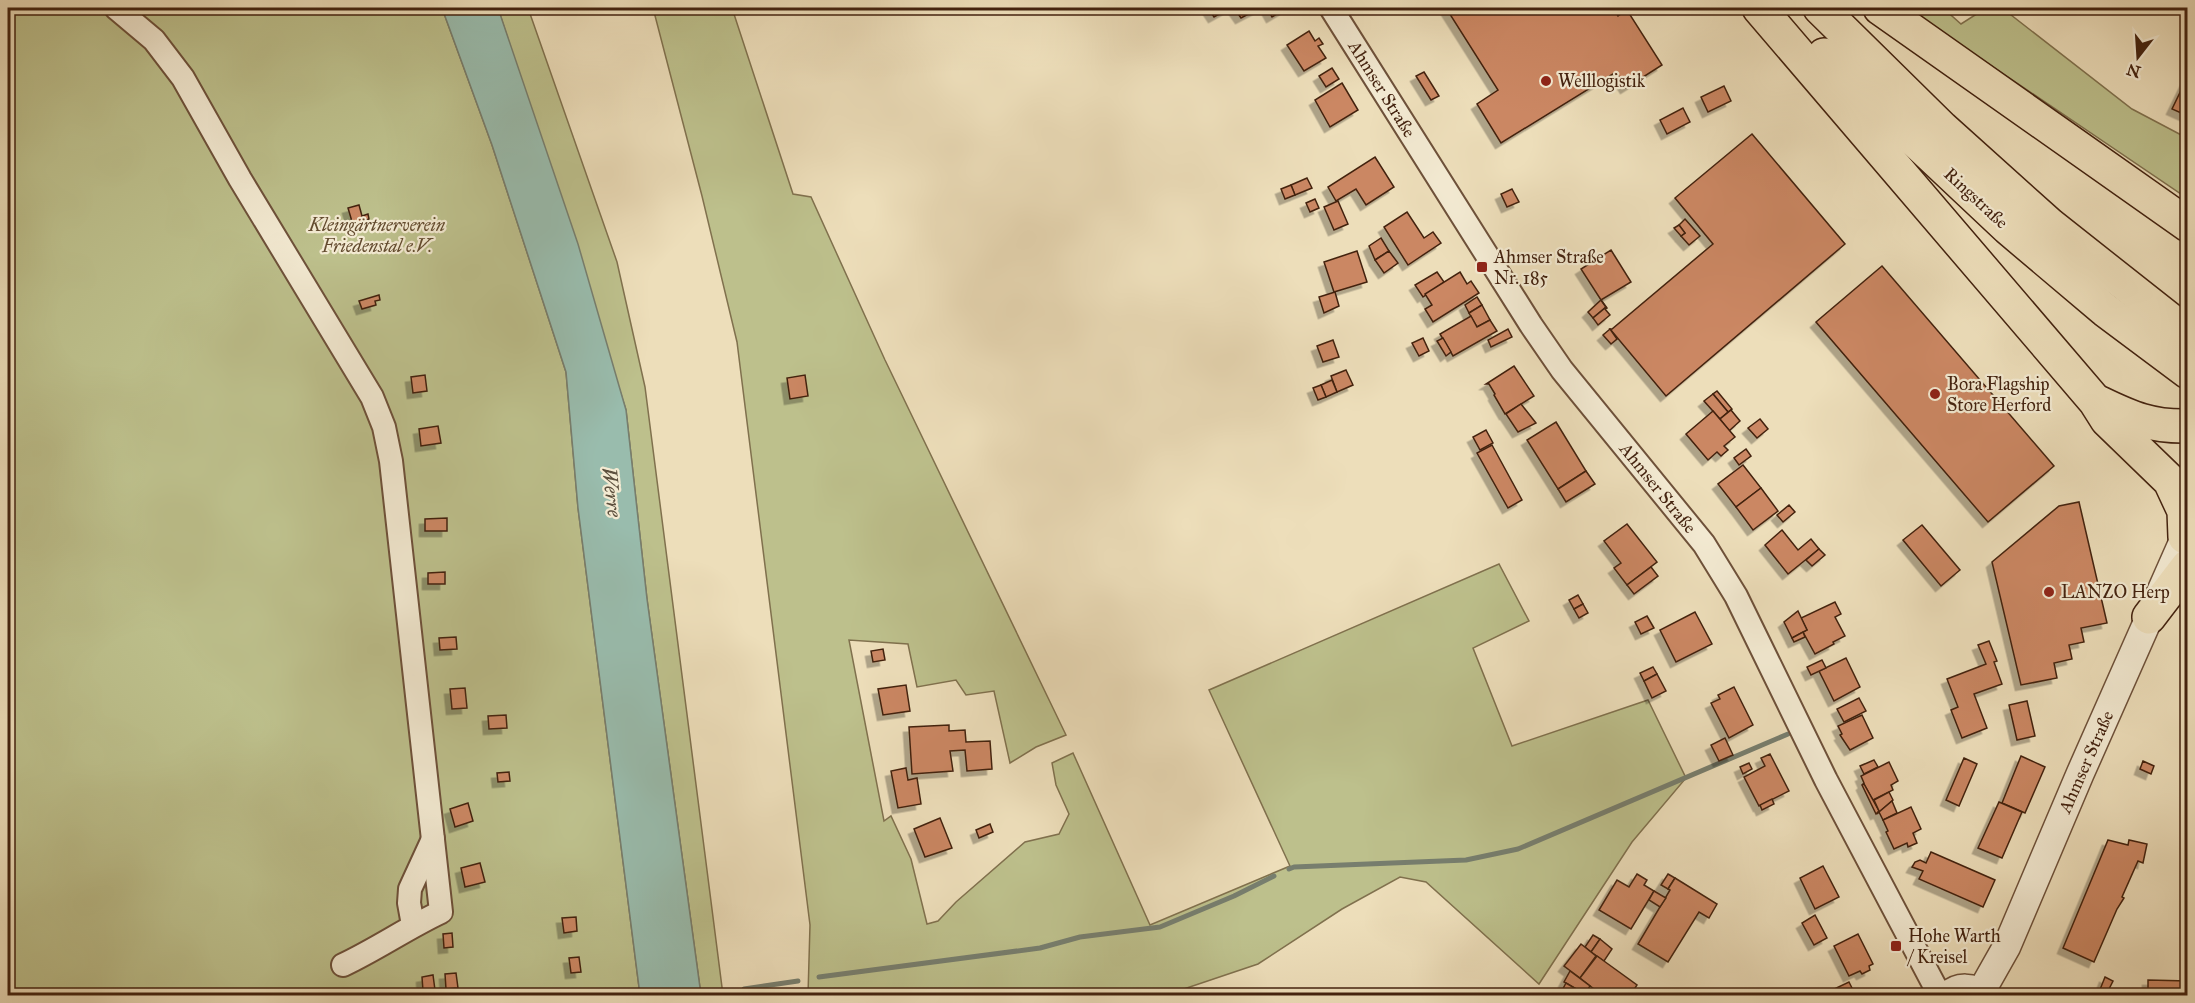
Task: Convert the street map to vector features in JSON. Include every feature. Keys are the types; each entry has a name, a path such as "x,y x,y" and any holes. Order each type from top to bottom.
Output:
{"highway":[{"path":"1759,8 2095,401 2107,420 2170,481 2184,511 2186,544 2149,617"},
{"name":"Ringstraße","path":"1780,8 1834,66 2008,228 2105,310 2187,372"},
{"name":"Ringstraße","path":"1820,8 1942,128 2050,225 2187,334"},
{"path":"1880,8 2187,225"},
{"path":"2095,401 2134,420 2179,426"}],"street":[{"path":"116,8 154,40 183,78 240,179 372,397 384,427 392,461 441,912 413,925 343,965"},
{"name":"Ahmser Straße","path":"1331,8 1531,325 1562,370 1704,544 1736,596 1826,780 1940,996"},
{"name":"Ahmser Straße","path":"1983,994 2007,946 2149,617"},
{"path":"413,925 409,903 410,889 434,838"},
{"path":"1947,996 1960,988 1971,988 1983,994"}],"green space":[{"name":"Kleingärtnerverein Friedenstal e.V.","path":"8,8 442,8 492,145 566,372 578,508 640,995 8,995"},
{"path":"498,8 528,8 617,262 645,387 723,995 701,995 647,599 626,410"},
{"path":"653,8 732,8 793,194 811,197 885,360 1066,735 1036,747 1010,763 994,691 966,695 956,680 917,687 908,644 849,640 884,821 891,816 911,859 927,924 938,921 956,902 1025,842 1059,834 1069,814 1056,785 1052,763 1073,753 1150,925 1290,866 1209,690 1499,564 1529,621 1473,648 1512,746 1648,700 1686,778 1632,842 1539,984 1426,882 1400,877 1342,909 1258,964 1166,995 808,995 810,925 737,342"},
{"path":"1906,8 1943,8 1961,24 1986,8 2002,8 2132,109 2187,138 2187,198"}],"water":[{"name":"Werre","path":"442,8 498,8 578,244 626,410 647,599 701,995 640,995 578,508 566,372 492,145"}],"building":[{"path":"1208,8 1230,8 1214,17"},
{"path":"1234,8 1260,8 1241,18"},
{"path":"1267,8 1287,8 1272,17"},
{"name":"Welllogistik","path":"1446,8 1613,8 1618,16 1627,10 1662,65 1626,88 1616,72 1501,143 1477,104 1498,90"},
{"path":"1309,31 1315,41 1319,38 1323,44 1318,46 1326,58 1304,71 1287,45"},
{"path":"1332,68 1339,79 1326,87 1319,76"},
{"path":"1424,72 1439,96 1431,100 1416,76"},
{"path":"2188,76 2188,116 2172,109"},
{"path":"1342,83 1358,110 1330,127 1315,100"},
{"path":"1724,86 1731,101 1708,112 1701,97"},
{"path":"1683,108 1690,122 1667,134 1660,120"},
{"path":"1752,134 1845,244 1666,396 1610,329 1713,244 1675,198"},
{"path":"1375,157 1394,187 1366,205 1356,189 1336,201 1328,187"},
{"path":"1307,178 1312,188 1295,195 1291,185"},
{"path":"1291,185 1295,195 1285,199 1281,189"},
{"path":"1512,189 1519,202 1507,207 1501,194"},
{"path":"1315,199 1319,208 1310,212 1306,203"},
{"path":"1338,201 1348,224 1334,230 1324,207"},
{"path":"359,205 362,216 368,214 369,219 353,225 348,208"},
{"path":"1407,212 1424,238 1433,232 1441,243 1408,265 1384,227"},
{"path":"1685,219 1700,236 1689,245 1681,236 1685,233 1679,225"},
{"path":"1679,225 1685,233 1681,236 1674,228"},
{"path":"1381,238 1389,251 1375,260 1369,246"},
{"path":"1611,250 1631,282 1601,300 1581,269"},
{"path":"1357,251 1367,282 1334,292 1324,262"},
{"path":"1389,251 1398,263 1384,273 1375,260"},
{"name":"Bora Flagship Store Herford","path":"1882,266 2054,466 1988,522 1816,322"},
{"path":"1437,272 1444,282 1423,297 1415,285"},
{"path":"1460,272 1467,284 1471,281 1479,293 1433,322 1425,309 1432,305 1425,294"},
{"path":"1335,292 1339,306 1324,313 1319,297"},
{"path":"379,295 380,300 375,301 376,305 362,309 359,301"},
{"path":"1477,297 1482,305 1469,313 1465,305"},
{"path":"1601,300 1606,307 1593,318 1588,312"},
{"path":"1601,300 1607,308 1605,309 1610,315 1598,325 1593,318 1606,307"},
{"path":"1482,305 1490,320 1477,327 1469,313"},
{"path":"1471,316 1477,327 1490,320 1497,331 1453,356 1440,334"},
{"path":"1508,329 1512,337 1491,347 1488,340"},
{"path":"1610,329 1617,339 1611,344 1603,335"},
{"path":"1423,338 1429,351 1419,356 1412,343"},
{"path":"1443,338 1451,352 1446,356 1437,341"},
{"path":"1333,340 1339,357 1323,362 1317,346"},
{"path":"1514,366 1534,396 1505,414 1489,384 1486,384"},
{"path":"1346,370 1353,385 1337,392 1331,376"},
{"path":"425,375 427,391 413,393 411,377"},
{"path":"805,375 808,396 790,399 787,378"},
{"path":"1332,380 1337,392 1326,397 1321,385"},
{"path":"1321,385 1326,397 1318,400 1313,388"},
{"path":"1717,391 1732,409 1728,412 1713,394"},
{"path":"1713,394 1728,412 1720,419 1704,401"},
{"path":"1521,404 1536,423 1518,432 1506,414"},
{"path":"1731,410 1740,421 1729,431 1720,419"},
{"path":"1713,411 1735,437 1724,446 1728,450 1721,456 1717,452 1708,460 1686,434"},
{"path":"1760,419 1768,429 1757,438 1748,428"},
{"path":"1556,422 1586,471 1558,489 1527,440"},
{"path":"438,426 441,443 421,446 419,429"},
{"path":"1486,430 1493,443 1480,450 1473,437"},
{"path":"1492,445 1522,500 1508,508 1477,453"},
{"path":"1746,449 1751,456 1739,465 1734,458"},
{"path":"1743,465 1761,488 1736,507 1718,484"},
{"path":"1586,471 1595,484 1566,502 1558,489"},
{"path":"1761,488 1778,511 1753,530 1736,507"},
{"name":"LANZO Herp","path":"2079,502 2107,623 2081,628 2084,642 2069,645 2072,659 2054,663 2057,678 2021,685 1992,562 2059,506"},
{"path":"1789,505 1795,512 1783,522 1777,515"},
{"path":"447,518 447,531 425,531 425,519"},
{"path":"1627,524 1657,562 1627,585 1614,568 1621,563 1604,541"},
{"path":"1922,525 1960,570 1941,586 1903,540"},
{"path":"1782,530 1798,550 1811,539 1819,549 1788,574 1765,545"},
{"path":"1819,549 1825,555 1812,566 1806,560"},
{"path":"1651,567 1658,576 1634,594 1627,585"},
{"path":"445,572 445,584 428,584 428,573"},
{"path":"1578,595 1583,604 1574,609 1569,600"},
{"path":"1835,602 1841,614 1835,617 1845,636 1815,654 1803,632 1807,630 1801,618"},
{"path":"1583,604 1588,613 1579,618 1574,609"},
{"path":"1798,611 1807,630 1792,638 1784,622"},
{"path":"1695,612 1712,644 1676,662 1660,630"},
{"path":"1647,616 1654,628 1641,634 1635,622"},
{"path":"1803,632 1805,637 1794,642 1792,638"},
{"path":"456,637 457,649 440,650 439,638"},
{"path":"1989,641 1997,661 1994,662 2002,684 1974,694 1987,728 1962,738 1951,710 1958,707 1947,679 1986,664 1978,645"},
{"path":"883,649 885,660 873,662 871,651"},
{"path":"1846,658 1860,687 1834,701 1819,671"},
{"path":"1822,660 1826,668 1811,675 1807,667"},
{"path":"1653,667 1657,674 1644,681 1640,673"},
{"path":"1657,674 1666,691 1652,698 1644,681"},
{"path":"906,685 910,711 883,715 878,689"},
{"path":"1734,687 1753,725 1729,738 1711,703 1720,699 1718,695"},
{"path":"465,688 467,708 452,709 450,689"},
{"path":"1859,698 1866,711 1844,722 1837,709"},
{"path":"2027,701 2035,736 2017,740 2009,705"},
{"path":"506,715 507,728 489,729 488,716"},
{"path":"1862,715 1873,738 1850,750 1840,735 1842,734 1838,726"},
{"path":"949,725 949,731 965,730 966,742 990,741 992,769 967,771 965,750 950,751 953,771 912,774 909,727"},
{"path":"1725,738 1733,755 1719,761 1711,745"},
{"path":"1770,754 1789,791 1759,806 1744,777 1765,766 1761,758"},
{"path":"2021,756 2045,767 2025,813 2002,803"},
{"path":"1964,758 1977,764 1959,806 1946,800"},
{"path":"1874,760 1878,767 1864,774 1860,766"},
{"path":"2143,761 2154,766 2151,774 2140,769"},
{"path":"1889,762 1898,781 1891,785 1893,790 1873,800 1864,784 1862,785 1864,783 1861,776"},
{"path":"1749,763 1752,769 1743,774 1740,767"},
{"path":"906,768 908,780 917,778 921,804 898,808 891,771"},
{"path":"509,772 510,781 498,782 497,773"},
{"path":"1864,784 1879,811 1876,814 1862,785"},
{"path":"1889,792 1893,800 1877,814 1879,811 1874,800"},
{"path":"1772,799 1774,804 1762,810 1760,805"},
{"path":"1892,801 1897,813 1883,820 1879,812"},
{"path":"1999,802 2022,812 2002,858 1978,848"},
{"path":"468,803 473,821 455,827 450,809"},
{"path":"1911,807 1921,829 1913,833 1917,843 1908,847 1907,843 1894,849 1883,820"},
{"path":"940,818 952,848 925,857 914,829"},
{"path":"990,824 993,832 979,838 976,830"},
{"path":"2108,840 2128,845 2129,840 2147,844 2143,863 2138,861 2122,897 2124,898 2094,962 2063,948"},
{"path":"1931,852 1995,880 1983,907 1919,879 1923,871 1912,867 1920,860 1926,863"},
{"path":"480,863 485,882 465,887 461,868"},
{"path":"1823,866 1839,897 1815,909 1800,878"},
{"path":"1637,874 1647,880 1644,885 1654,891 1631,929 1599,910 1617,880 1629,887"},
{"path":"1668,874 1675,878 1668,889 1661,885"},
{"path":"1675,878 1717,904 1709,918 1699,912 1668,962 1638,944"},
{"path":"1654,891 1666,898 1660,907 1649,900"},
{"path":"1815,915 1827,938 1814,945 1802,923"},
{"path":"576,917 577,931 564,933 562,918"},
{"path":"452,933 453,947 444,948 443,934"},
{"path":"1858,934 1873,964 1869,966 1870,970 1862,974 1860,971 1849,976 1834,946"},
{"path":"1593,935 1600,939 1591,952 1585,947"},
{"path":"1600,939 1612,949 1604,961 1591,952"},
{"path":"1581,944 1596,956 1580,978 1564,966"},
{"path":"1597,956 1637,985 1630,996 1603,996 1580,978"},
{"path":"579,957 581,972 571,973 569,958"},
{"path":"1570,971 1590,986 1585,994 1564,982"},
{"path":"456,973 458,988 446,989 445,974"},
{"path":"433,975 435,990 423,991 422,977"},
{"path":"2105,977 2113,981 2106,995 2099,992"},
{"path":"2148,980 2188,981 2188,996 2148,996"},
{"path":"1849,982 1856,996 1837,996 1834,989"},
{"path":"1566,983 1583,993 1582,996 1559,996"}],"waterway":[{"path":"1289,869 1466,860 1518,849 1788,734"},
{"path":"819,977 1040,948 1080,937 1160,927 1234,896 1274,876"},
{"path":"744,989 798,981"}],"place":[{"name":"Welllogistik","path":"1546,81"},
{"name":"Ahmser Straße Nr. 185","path":"1482,267"},
{"name":"Bora Flagship Store Herford","path":"1935,394"},
{"name":"LANZO Herp","path":"2049,592"},
{"name":"Hohe Warth / Kreisel","path":"1896,946"}]}
